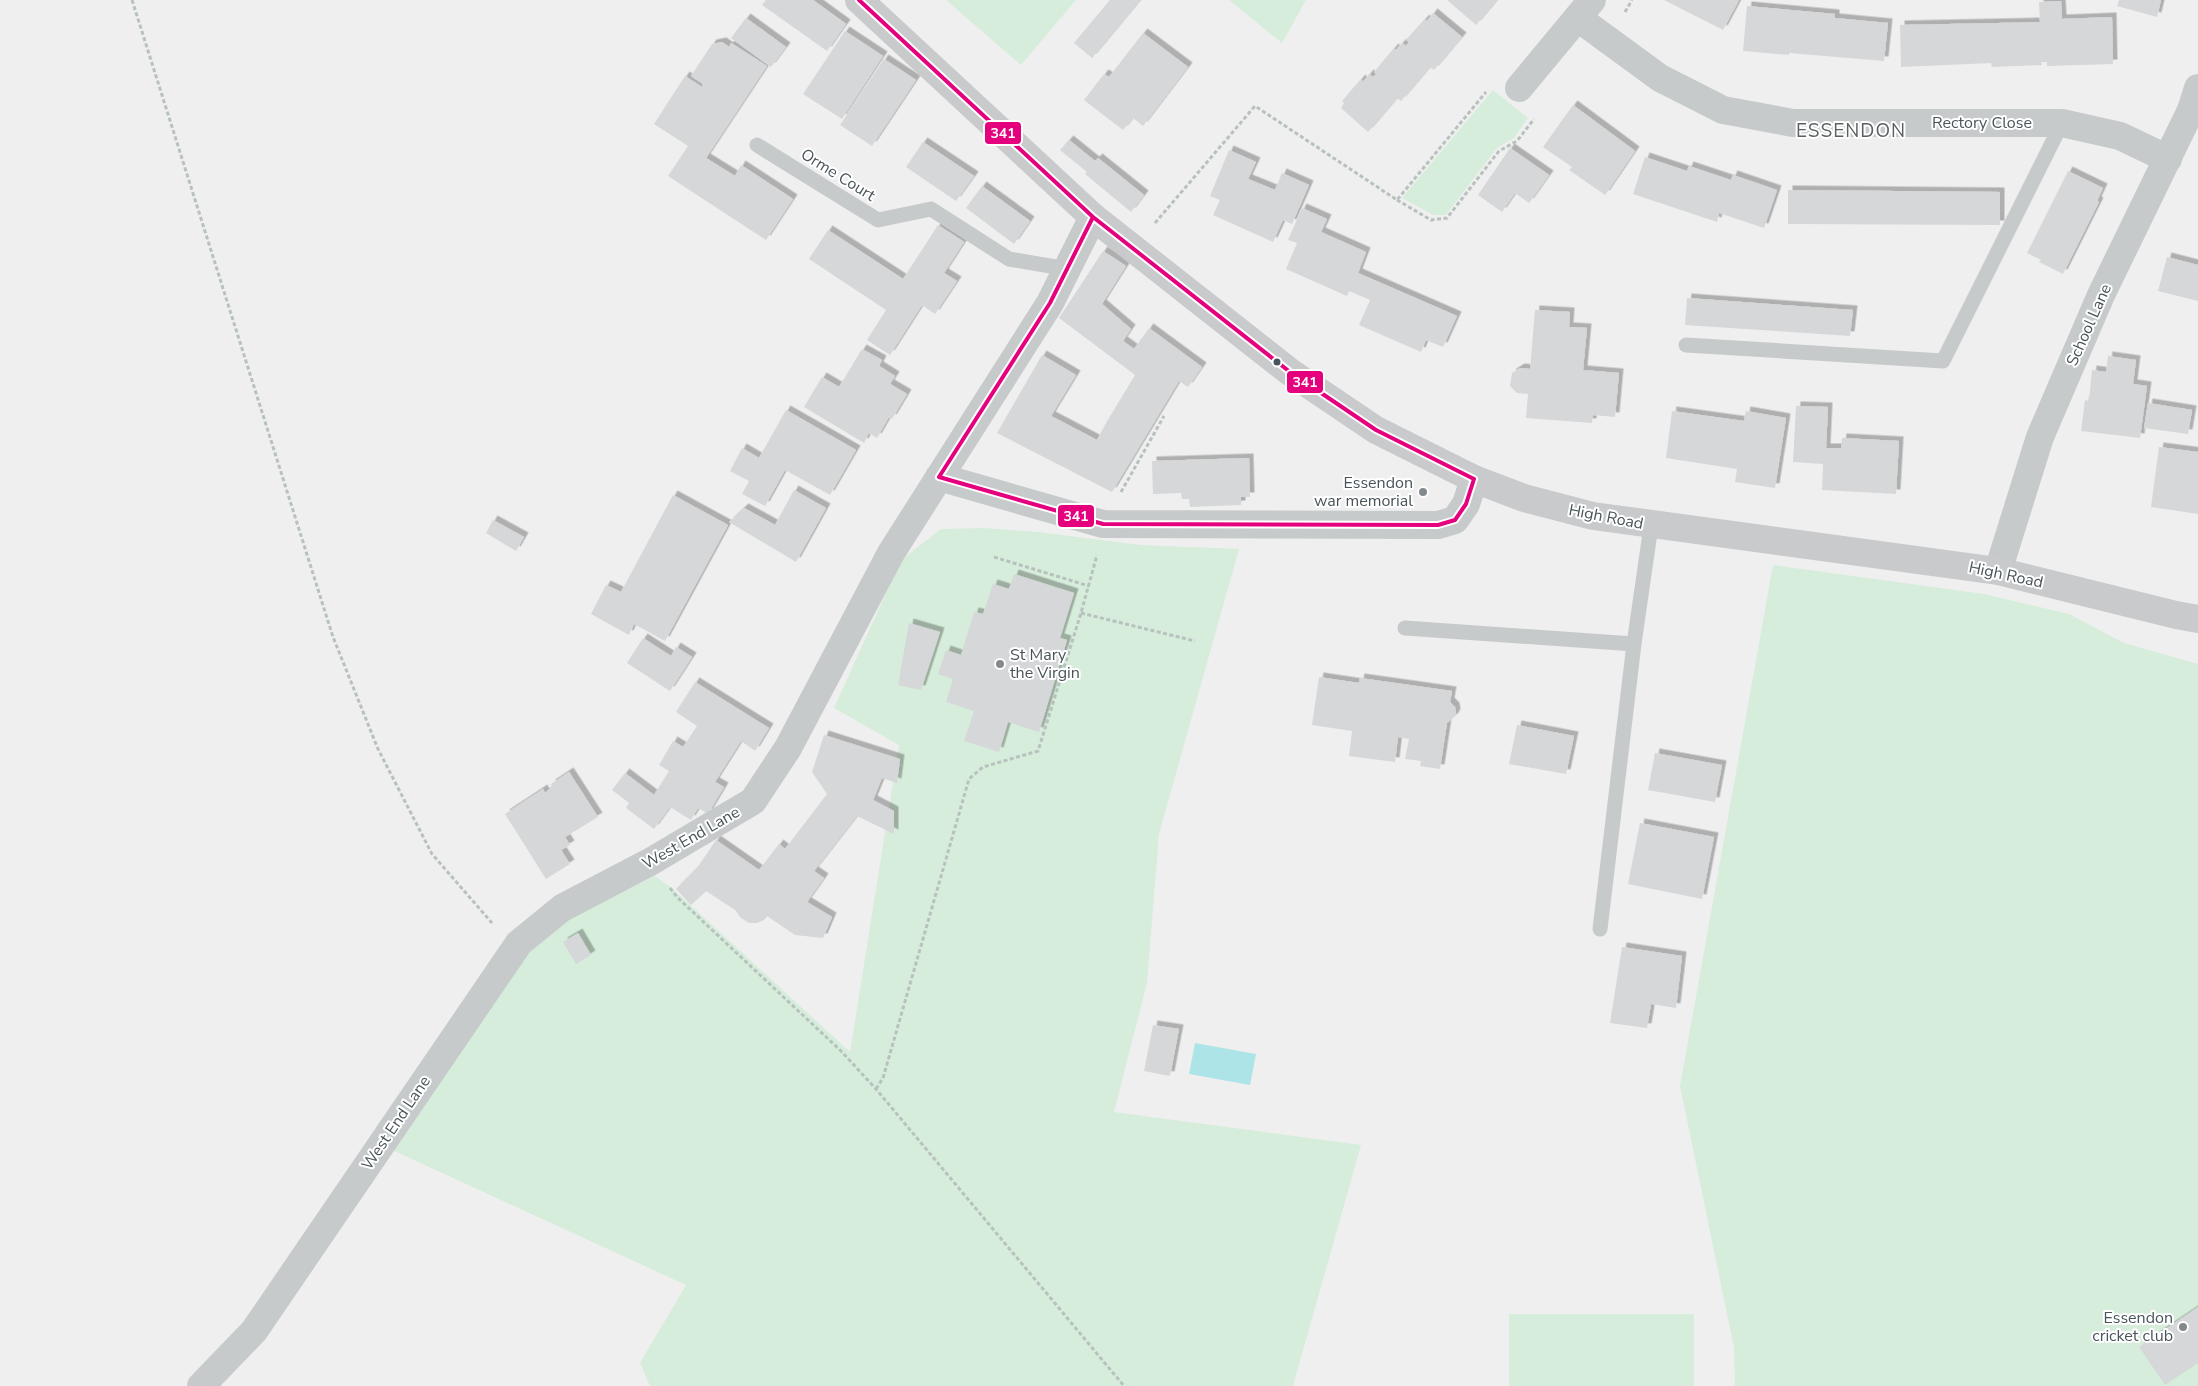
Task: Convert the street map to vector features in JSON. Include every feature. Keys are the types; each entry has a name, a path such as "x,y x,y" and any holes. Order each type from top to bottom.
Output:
{"main road":[{"name":"High Road","path":"859,0 1093,217 1290,372 1376,430 1474,479 1524,498 1584,514 1651,526 1998,571 2198,619"}],"street":[{"name":"Rectory Close","path":"1519,88 1585,9 1608,40 1660,78 1723,110 1793,123 2062,123 2120,136 2168,159"},
{"name":"School Lane","path":"1998,571 2040,437 2101,295 2191,110 2198,88"},
{"name":"West End Lane","path":"205,1384 254,1331 518,943 562,908 650,862 753,801 788,748 891,553 1045,311 1093,217"},
{"path":"939,477 1103,524 1438,525 1455,520 1466,504 1474,479"}],"lane":[{"path":"1686,345 1943,361 2062,123"},
{"name":"Orme Court","path":"757,145 878,220 931,209 1009,259 1068,269"},
{"path":"1600,929 1634,644 1651,526"},
{"path":"1405,628 1634,644"}],"path":[{"path":"132,0 333,637 378,749 432,854 489,921 518,943"},
{"path":"1608,40 1632,0"},
{"path":"1397,200 1492,84"},
{"path":"1134,249 1255,106 1430,220 1447,218 1499,151 1517,141 1534,118"},
{"path":"876,1089 883,1078 970,779 983,767 1038,751 1089,586 1103,524 1164,416"},
{"path":"994,557 1089,586"},
{"path":"1081,613 1195,641"},
{"path":"650,862 677,897 841,1051 876,1089 1124,1386"}],"green space":[{"path":"946,0 1076,0 1021,65"},
{"path":"1229,0 1306,0 1282,43"},
{"path":"1493,90 1528,118 1514,138 1497,148 1446,215 1433,215 1402,198"},
{"path":"984,528 1038,532 1141,545 1239,549 1159,834 1147,983 1114,1112 1361,1145 1293,1386 650,1386 640,1363 686,1285 390,1149 527,954 569,919 655,876 673,889 850,1052 899,745 834,708 901,560 941,529"},
{"path":"1773,565 1984,594 2069,614 2124,643 2198,664 2198,1386 1735,1386 1734,1348 1680,1086"},
{"path":"1509,1314 1694,1314 1694,1386 1509,1386"}],"water":[{"path":"1195,1043 1256,1054 1250,1085 1189,1074"}],"building":[{"path":"766,0 813,0 846,24 827,51 762,5"},
{"path":"1110,0 1140,0 1092,58 1074,43"},
{"path":"1447,0 1497,0 1476,25"},
{"path":"1664,0 1739,0 1723,30"},
{"path":"2119,0 2161,0 2157,17 2117,6"},
{"path":"2061,1 2062,19 2112,17 2113,64 2047,66 2047,62 2041,62 2042,65 1992,67 1991,63 1901,67 1900,25 2040,22 2039,2"},
{"path":"1747,6 1835,14 1835,18 1888,23 1884,61 1743,51"},
{"path":"1433,13 1462,37 1434,70 1430,67 1401,101 1397,98 1368,132 1341,108 1344,103 1342,101 1361,79 1363,82 1369,74 1373,77 1376,74 1374,72 1394,48 1396,50 1402,43 1406,46 1409,42 1406,40"},
{"path":"746,18 786,47 771,67 731,38"},
{"path":"845,31 883,56 842,119 803,94"},
{"path":"1143,33 1188,67 1143,126 1133,118 1123,130 1084,100 1104,74 1109,77"},
{"path":"722,42 729,47 731,43 767,66 706,158 735,176 741,165 793,199 766,240 668,176 688,146 654,124 685,76 702,87 703,84 691,76 712,44"},
{"path":"884,59 916,80 872,146 840,125"},
{"path":"1573,105 1635,151 1605,195 1569,170 1572,167 1543,147"},
{"path":"1069,140 1095,161 1098,158 1144,195 1131,212 1085,174 1087,172 1060,150"},
{"path":"923,142 974,176 956,201 906,167"},
{"path":"1510,148 1549,175 1529,203 1515,193 1502,212 1478,195"},
{"path":"1229,150 1256,162 1248,179 1275,190 1282,173 1309,185 1292,224 1283,220 1273,242 1213,215 1220,200 1210,196"},
{"path":"1645,157 1687,171 1689,166 1731,180 1733,175 1777,190 1764,228 1719,213 1717,222 1633,194"},
{"path":"2068,171 2103,188 2097,201 2099,202 2063,274 2039,262 2041,260 2027,253"},
{"path":"982,186 1030,221 1014,244 966,208"},
{"path":"1788,190 2000,192 2000,225 1788,224"},
{"path":"1302,208 1327,219 1321,232 1366,252 1358,273 1457,316 1443,347 1426,340 1421,352 1359,325 1370,300 1349,291 1347,296 1286,269 1297,243 1288,240"},
{"path":"938,225 964,242 944,273 957,281 935,314 922,305 890,355 867,340 886,310 809,259 828,230 903,279"},
{"path":"1103,251 1126,266 1102,304 1131,329 1123,341 1134,349 1149,328 1202,367 1188,387 1179,381 1112,492 997,433 1042,355 1076,375 1051,416 1097,440 1135,375 1059,318"},
{"path":"2167,257 2198,265 2198,301 2158,291"},
{"path":"1687,298 1853,310 1850,336 1685,325"},
{"path":"1535,310 1570,312 1569,327 1587,328 1583,370 1619,373 1615,417 1593,415 1592,423 1526,418 1528,394 1517,393 1510,386 1512,373 1520,368 1530,369"},
{"path":"862,349 882,360 879,366 895,376 890,384 907,394 892,419 889,417 877,438 869,433 864,443 804,407 822,377 839,387"},
{"path":"2108,356 2136,360 2133,384 2147,386 2140,438 2081,431 2085,400 2089,401 2092,370 2106,372"},
{"path":"2148,403 2192,410 2188,434 2144,428"},
{"path":"1796,406 1828,407 1826,448 1841,448 1842,438 1899,441 1896,494 1822,490 1823,464 1793,462"},
{"path":"786,410 856,450 830,495 785,470 765,506 742,494 749,481 730,471 742,448 759,458"},
{"path":"1672,411 1744,421 1746,411 1786,418 1775,488 1735,482 1737,469 1666,458"},
{"path":"2159,447 2198,452 2198,514 2151,507"},
{"path":"1249,458 1250,497 1241,497 1241,505 1190,507 1189,499 1182,499 1181,493 1153,494 1152,461"},
{"path":"794,490 826,508 796,562 729,522 744,508 775,525"},
{"path":"673,495 728,525 665,641 634,624 629,635 591,614 606,585 621,592"},
{"path":"493,520 524,537 516,551 486,533"},
{"name":"St Mary the Virgin","path":"1014,574 1074,593 1060,638 1067,640 1039,732 1008,722 999,752 964,741 974,711 946,702 953,679 938,674 946,650 961,655 974,612 983,614 993,584 1009,589"},
{"path":"909,623 940,632 921,690 898,685"},
{"path":"643,638 671,656 676,647 692,657 670,691 627,663"},
{"path":"1319,677 1359,683 1360,678 1452,691 1450,702 1455,707 1456,713 1447,723 1440,769 1420,766 1421,761 1405,759 1409,739 1398,737 1395,762 1349,756 1352,731 1312,725"},
{"path":"695,682 769,728 755,751 741,741 715,782 724,787 708,814 698,808 691,820 670,807 654,829 626,808 629,803 612,790 625,773 654,795 669,771 659,765 673,741 683,747 697,726 676,712"},
{"path":"1517,725 1574,736 1566,774 1509,764"},
{"path":"824,735 900,759 897,783 882,778 873,800 894,811 894,834 857,816 814,871 824,878 807,902 832,917 823,938 795,935 767,916 764,920 757,923 749,923 741,918 735,910 706,891 691,905 676,889 697,868 716,840 759,870 779,844 785,849 827,794 812,772"},
{"path":"1655,753 1722,765 1715,802 1648,790"},
{"path":"569,772 598,817 565,837 570,845 561,850 570,864 546,879 505,814 543,789 545,793 552,787 551,784"},
{"path":"1640,823 1714,837 1702,899 1628,884"},
{"path":"578,933 591,955 576,964 563,942"},
{"path":"1622,947 1682,956 1676,1008 1651,1004 1647,1028 1610,1023"},
{"path":"1153,1025 1179,1029 1170,1076 1144,1071"},
{"name":"Essendon cricket club","path":"2198,1307 2198,1363 2165,1385 2139,1347"}],"transit line":[{"name":"341","path":"859,0 1093,217 1290,372 1376,430 1474,479"},
{"name":"341","path":"939,477 1050,303 1093,217"},
{"name":"341","path":"939,477 1103,524 1438,525 1455,520 1466,504 1474,479"}],"place":[{"name":"Essendon war memorial","path":"1423,492"},
{"name":"St Mary the Virgin","path":"1000,664"},
{"name":"Essendon cricket club","path":"2183,1327"}],"district":[{"name":"ESSENDON","path":"1851,131"}]}
